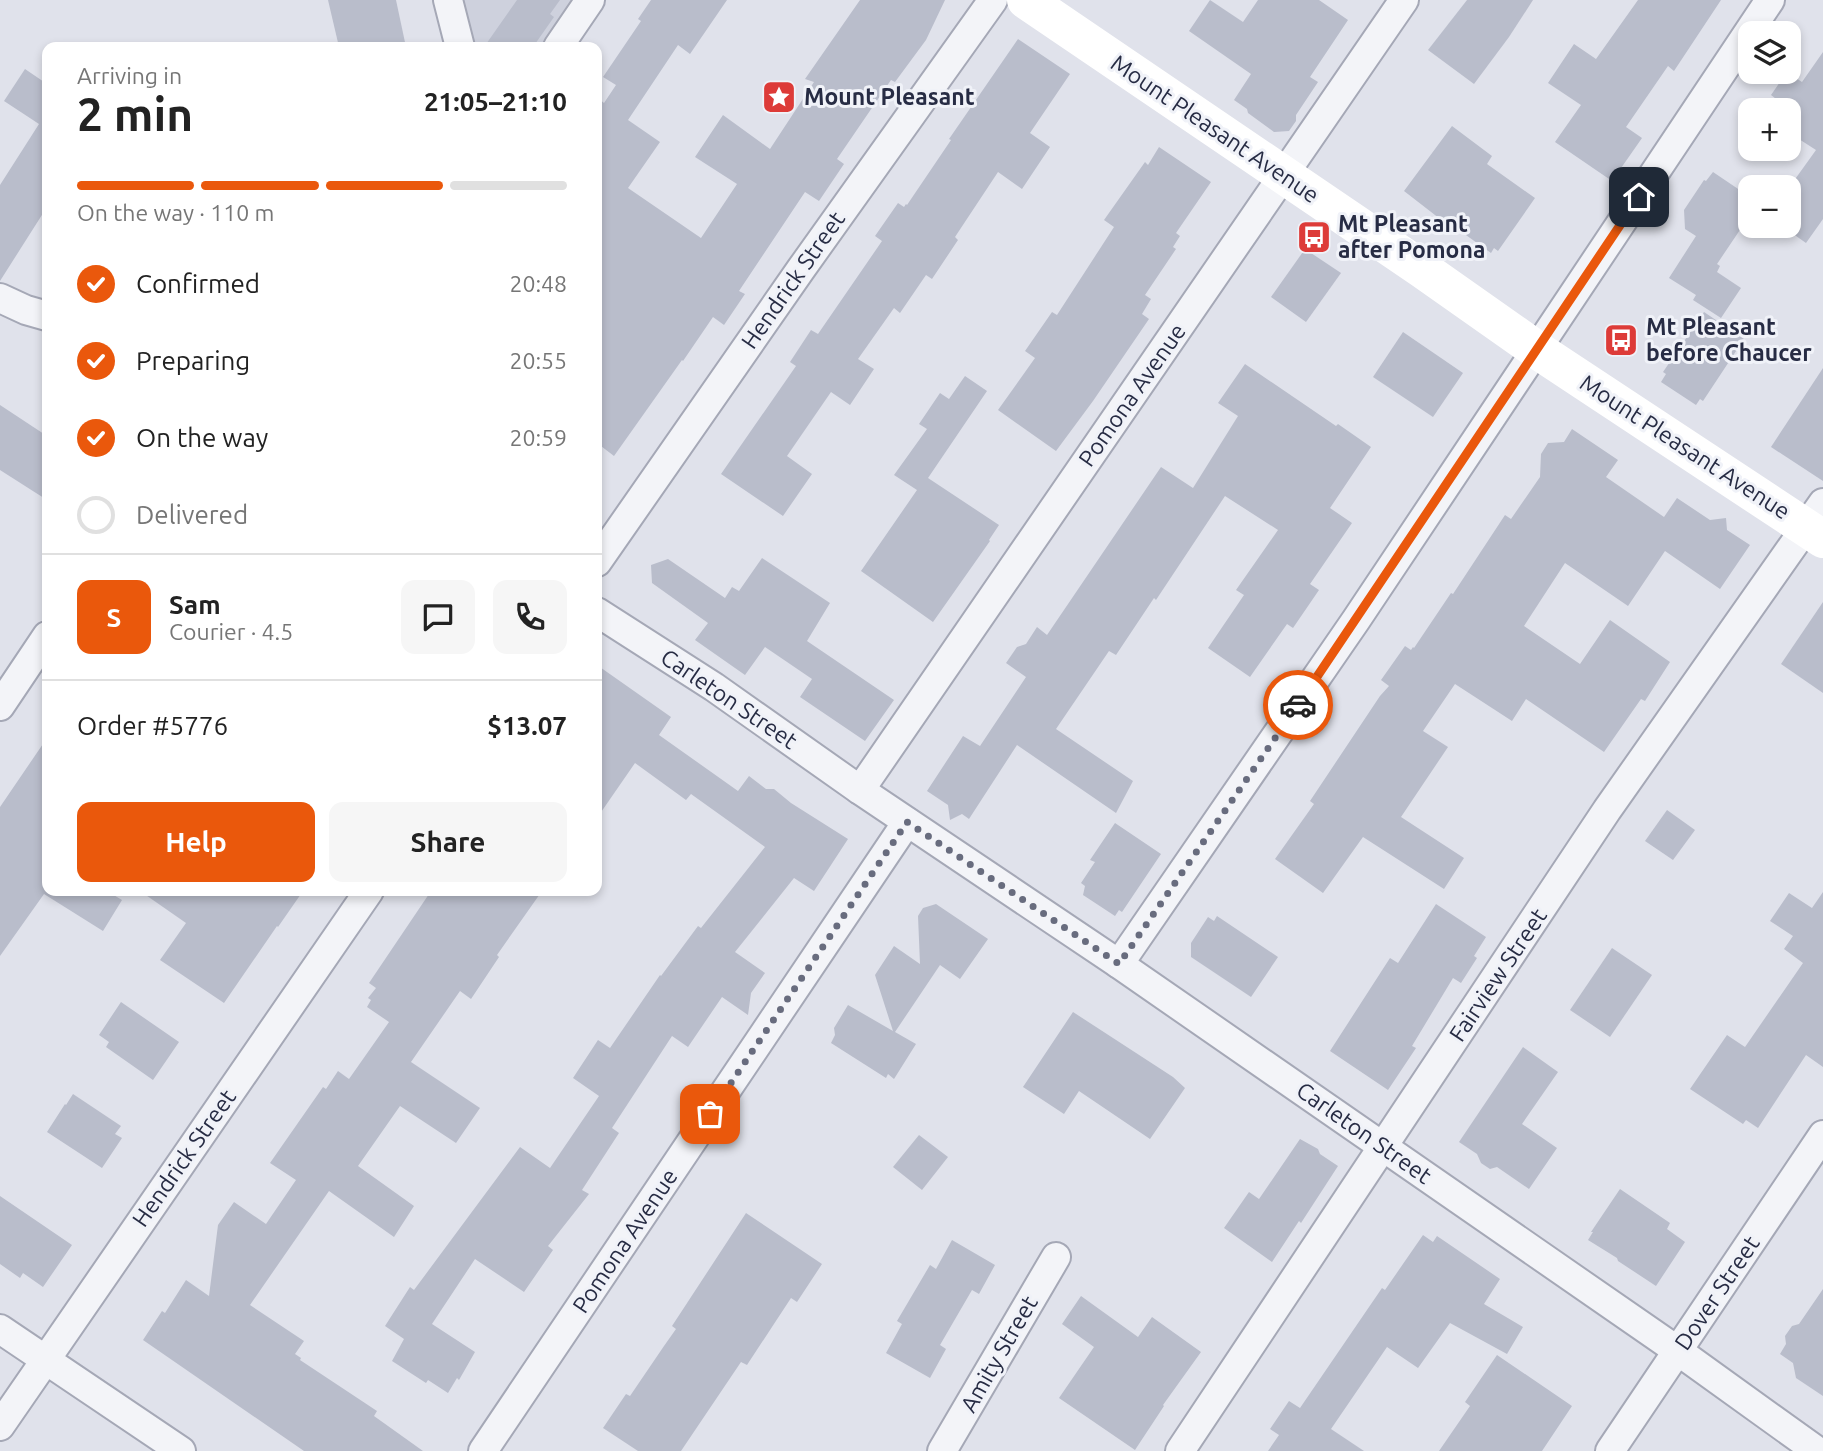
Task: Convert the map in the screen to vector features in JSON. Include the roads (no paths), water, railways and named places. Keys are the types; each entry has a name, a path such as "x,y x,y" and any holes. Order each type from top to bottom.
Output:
{"main road":[{"name":"Mount Pleasant Avenue","path":"1026,0 1537,350 1817,523"}],"street":[{"path":"448,0 459,42"},
{"path":"561,42 590,0"},
{"name":"Hendrick Street","path":"602,555 993,0"},
{"name":"Pomona Avenue","path":"860,790 1404,0"},
{"path":"1119,964 1356,620 1770,0"},
{"path":"0,298 42,315"},
{"name":"Fairview Street","path":"1180,1451 1607,810 1817,523"},
{"name":"Carleton Street","path":"602,615 714,687 860,790 1119,964 1678,1351 1817,1451"},
{"path":"0,706 42,643"},
{"name":"Pomona Avenue","path":"483,1451 907,822"},
{"name":"Hendrick Street","path":"0,1426 366,896"},
{"name":"Dover Street","path":"1610,1451 1823,1135"},
{"name":"Amity Street","path":"942,1451 1056,1257"},
{"path":"0,1329 181,1451"}],"place":[{"name":"Mount Pleasant","path":"779,97"},
{"name":"Mt Pleasant after Pomona","path":"1314,237"},
{"name":"Mt Pleasant before Chaucer","path":"1621,340"}]}
